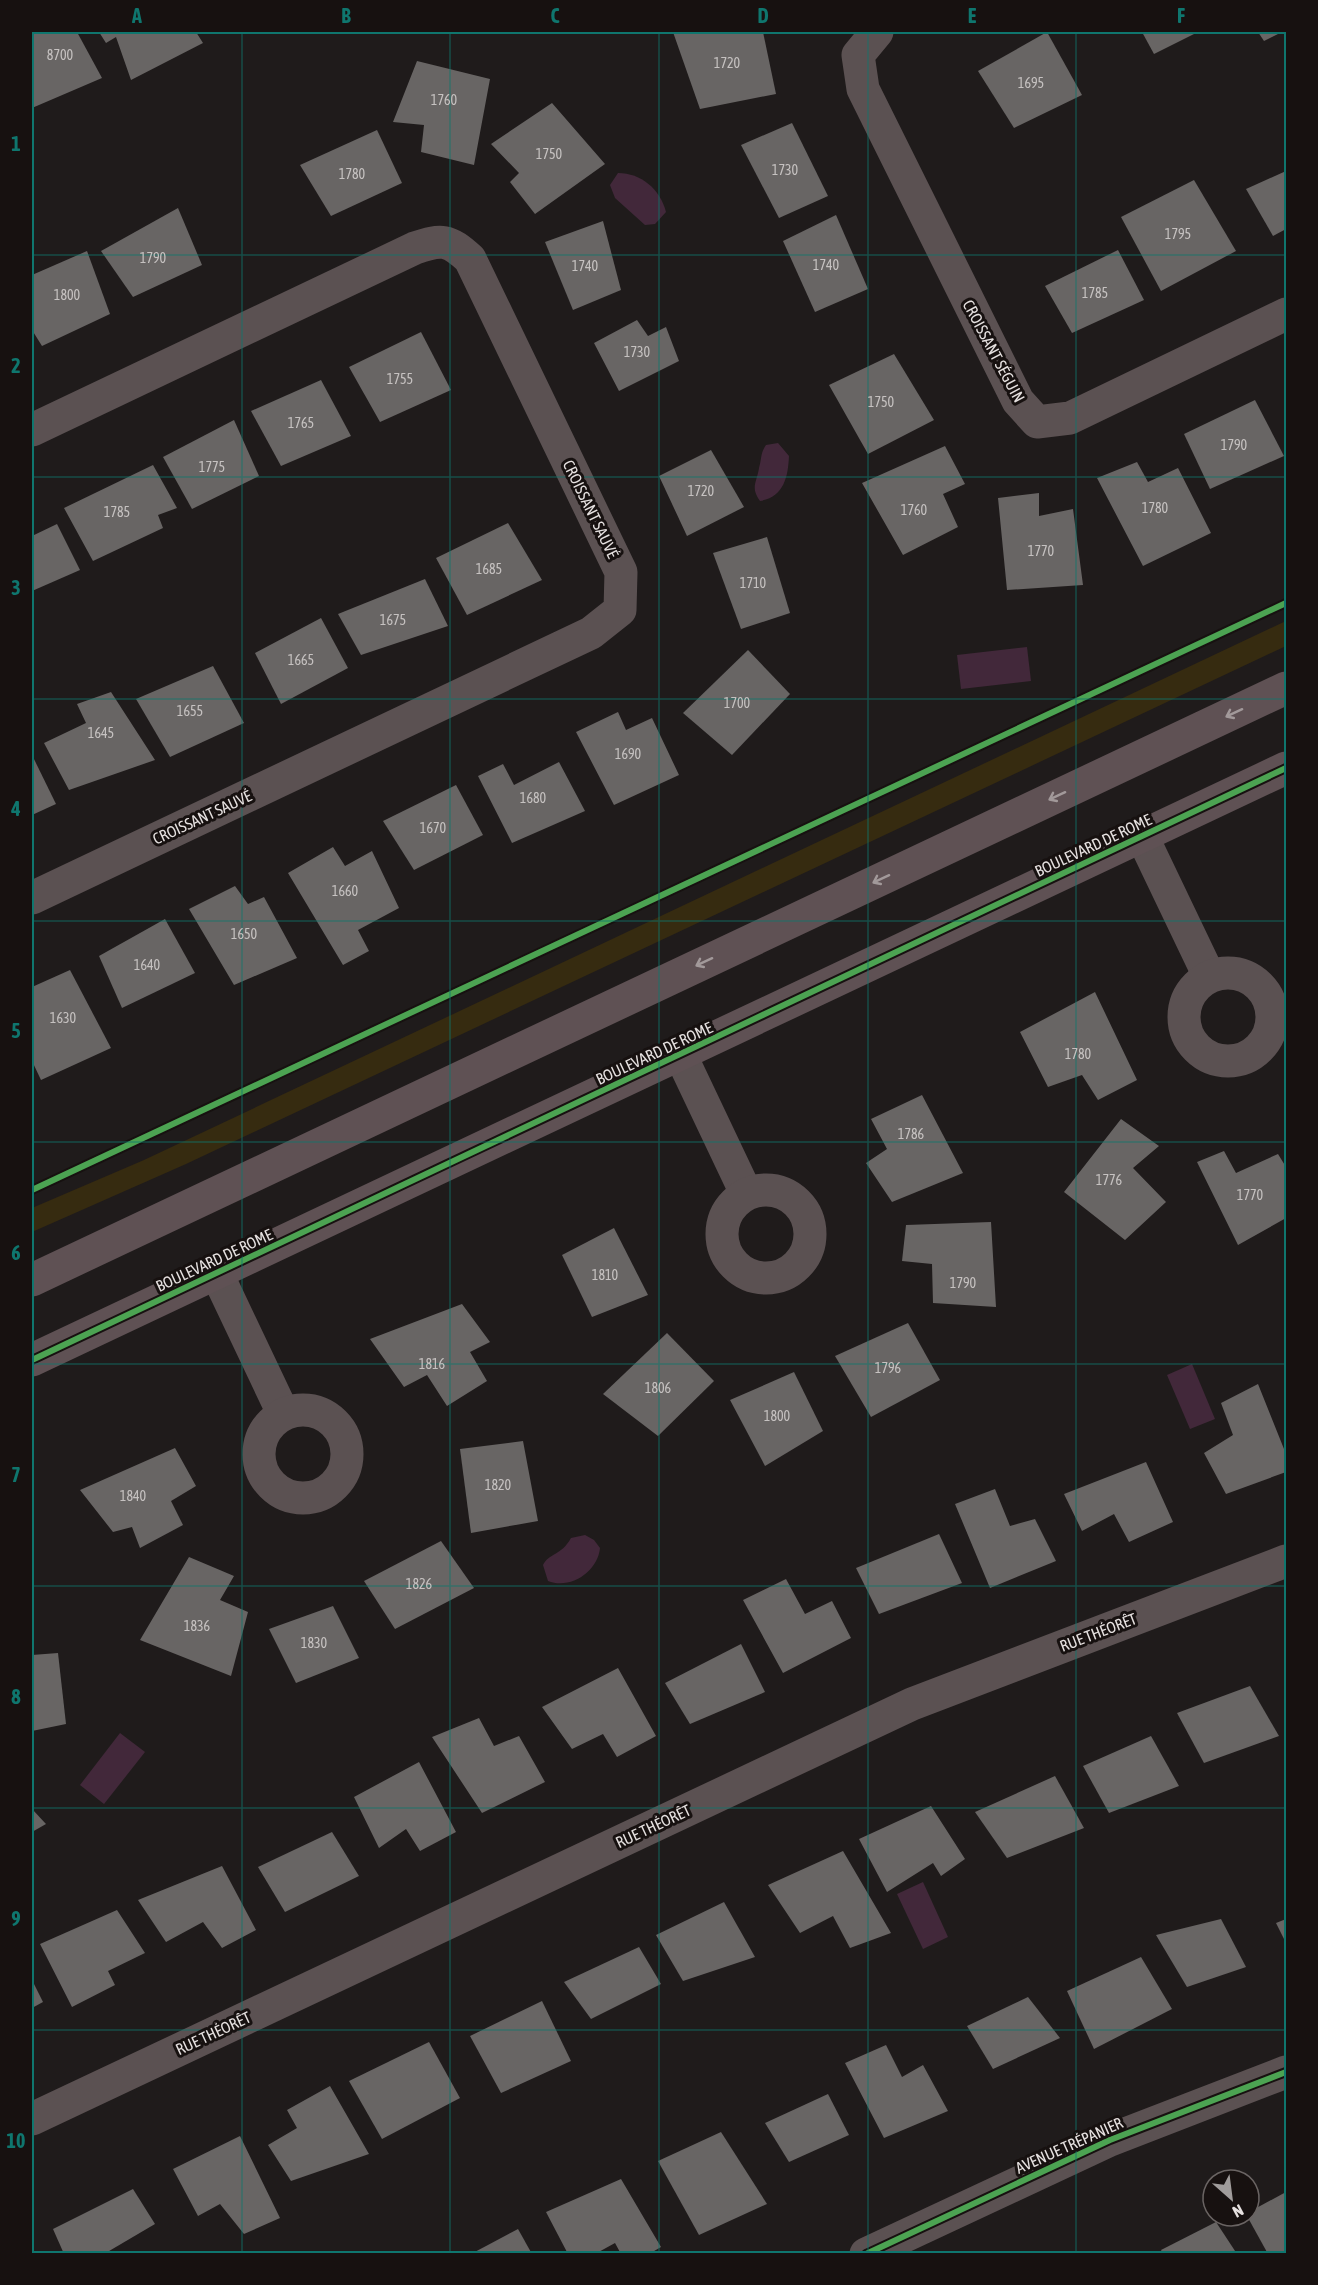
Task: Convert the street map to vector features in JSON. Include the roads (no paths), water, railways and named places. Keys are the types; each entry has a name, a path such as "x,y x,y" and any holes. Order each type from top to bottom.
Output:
{"main road":[{"path":"32,1280 1287,688"},
{"name":"BOULEVARD DE ROME","path":"32,1360 681,1056 1287,768"}],"street":[{"name":"CROISSANT SÉGUIN","path":"877,32 858,55 863,88 1018,401 1037,422 1070,418 1287,314"},
{"name":"CROISSANT SAUVÉ","path":"32,430 415,248 439,240 455,245 470,259 621,572 620,610 591,633 32,898"},
{"name":"BOULEVARD DE ROME","path":"1142,836 1209,976"},
{"name":"BOULEVARD DE ROME","path":"681,1056 746,1193"},
{"name":"BOULEVARD DE ROME","path":"217,1274 284,1413"},
{"name":"RUE THÉORÊT","path":"32,2119 912,1704 1287,1561"},
{"name":"AVENUE TRÉPANIER","path":"866,2253 1110,2140 1287,2072"}]}
